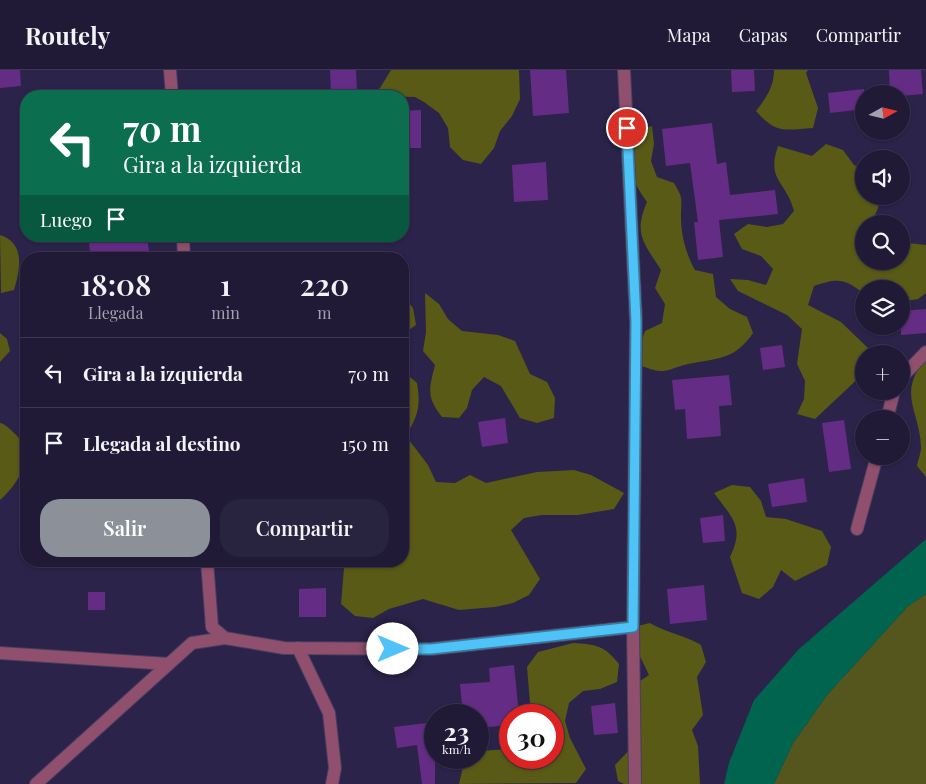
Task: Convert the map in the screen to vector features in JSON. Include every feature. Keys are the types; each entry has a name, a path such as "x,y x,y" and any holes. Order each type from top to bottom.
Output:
{"street":[{"path":"170,70 172,90"},
{"path":"624,70 636,321 633,627 635,784"},
{"path":"910,366 926,352"},
{"path":"857,529 875,465"},
{"path":"207,567 212,627 225,638"},
{"path":"36,784 192,643 225,638 284,648 431,649 633,627"},
{"path":"298,648 329,713 335,768 332,784"},
{"path":"0,653 169,664"}],"shaded area":[{"path":"391,70 519,70 520,99 512,116 500,131 494,148 481,164 463,160 450,147 448,128 439,113 415,97 409,97 409,90 377,90"},
{"path":"774,70 808,70 806,73 818,108 813,128 788,130 775,127 769,124 756,111 771,87"},
{"path":"652,126 654,144 651,161 657,177 674,183 679,193 683,237 692,264 695,270 713,274 716,297 730,309 747,317 753,333 740,348 727,356 663,371 642,366 639,348 645,331 662,323 665,304 655,288 661,270 642,238 641,222 647,202 636,184 631,160 635,131"},
{"path":"826,144 843,150 855,165 855,205 878,205 875,215 855,215 855,270 910,270 910,243 926,245 926,293 918,299 910,300 910,280 855,280 855,288 846,282 840,281 814,286 808,305 841,322 865,345 855,345 855,381 815,419 797,414 804,399 805,381 797,364 802,329 787,315 738,291 730,279 748,280 766,285 773,269 761,256 742,249 734,234 748,224 767,227 783,224 794,211 791,201 778,180 774,167 778,146 812,156"},
{"path":"0,235 14,244 19,258 18,275 14,290 1,293"},
{"path":"425,293 439,304 448,319 462,331 498,335 515,341 530,374 547,382 555,398 554,418 537,423 520,418 501,386 484,377 472,390 467,408 459,418 442,417 433,404 430,392 435,365 423,351 426,332"},
{"path":"409,303 413,308 416,325 409,330"},
{"path":"0,333 7,339 10,351 0,362"},
{"path":"923,362 926,362 926,477 917,466 921,452 920,435 911,394 912,384"},
{"path":"409,376 417,383 419,398 418,411 409,430"},
{"path":"0,423 4,424 20,440 20,475 14,485 0,500"},
{"path":"409,440 428,465 436,482 455,483 470,475 486,483 537,472 574,470 591,475 624,493 614,509 578,515 542,515 524,518 511,530 540,579 529,595 513,603 495,607 459,610 423,599 389,609 373,618 355,616 341,604 344,568 409,567"},
{"path":"732,485 750,487 761,501 766,517 786,519 822,531 831,547 827,565 795,581 781,570 773,587 759,599 742,593 730,557 736,537 736,530 731,516 714,493"},
{"path":"926,539 926,594 908,606 827,695 793,743 774,784 724,784 729,763 754,700 799,649"},
{"path":"926,594 926,784 774,784 793,743 827,695 908,606"},
{"path":"650,623 701,645 706,662 697,677 703,715 692,730 698,746 700,784 624,784 618,781 615,765 637,742 634,685 649,675 633,642 633,627"},
{"path":"573,643 588,644 599,647 609,653 619,664 617,682 600,689 583,691 569,703 565,721 570,738 586,769 576,783 459,784 463,769 489,769 489,750 499,750 499,769 564,769 564,704 530,704 527,667 538,652"}],"building":[{"path":"0,70 20,70 21,86 0,88"},
{"path":"330,70 356,70 357,90 331,90"},
{"path":"530,70 566,70 569,113 533,116"},
{"path":"731,70 754,70 755,91 732,92"},
{"path":"889,70 921,70 923,94 910,95 910,85 890,85"},
{"path":"855,90 855,110 830,113 828,93"},
{"path":"421,110 421,148 409,148 409,111"},
{"path":"712,123 717,164 726,162 730,195 775,190 778,214 719,220 723,257 698,260 694,222 698,222 690,163 666,166 662,129"},
{"path":"546,162 548,200 514,202 512,165"},
{"path":"89,242 148,242 149,252 90,252"},
{"path":"926,309 926,333 910,334 910,310"},
{"path":"782,345 785,367 763,370 760,348"},
{"path":"729,375 732,405 719,406 721,436 687,439 685,409 675,410 672,380"},
{"path":"505,418 508,443 482,447 478,422"},
{"path":"844,420 851,469 829,472 822,423"},
{"path":"804,478 807,502 772,507 768,484"},
{"path":"723,515 725,541 703,543 700,518"},
{"path":"704,585 707,620 670,624 667,589"},
{"path":"326,588 326,617 299,617 299,589"},
{"path":"88,592 105,592 105,610 88,610"},
{"path":"514,665 518,704 499,704 499,726 489,727 489,704 462,704 460,684 490,682 489,668"},
{"path":"615,703 618,733 594,735 591,706"},
{"path":"424,723 424,769 435,769 435,784 422,784 417,745 397,748 394,727"}],"route":[{"path":"393,649 431,649 633,627 636,321 627,128"}]}
